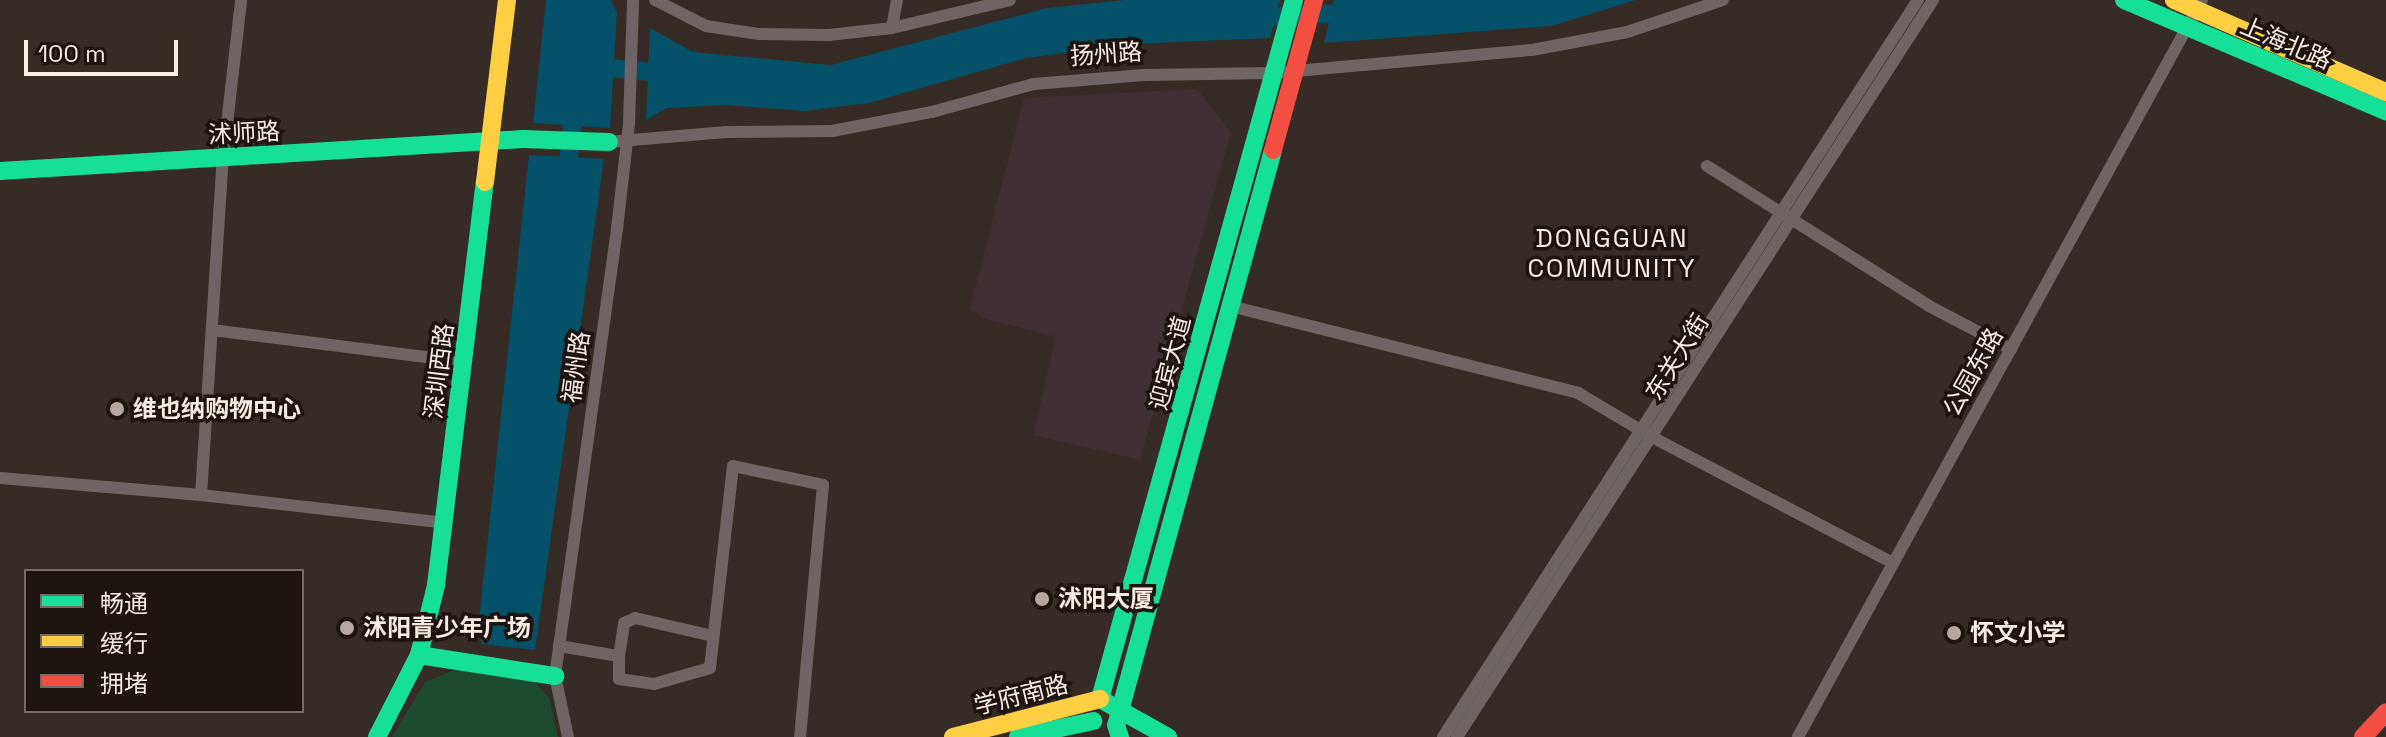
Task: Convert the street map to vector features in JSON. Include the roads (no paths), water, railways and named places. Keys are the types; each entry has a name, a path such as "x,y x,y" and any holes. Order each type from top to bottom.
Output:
{"main road":[{"name":"深圳西路","path":"377,737 419,655 436,585 507,0"},
{"name":"迎宾大道","path":"1090,729 1294,0"},
{"name":"迎宾大道","path":"1117,727 1314,0"},
{"name":"上海北路","path":"2124,0 2386,111"},
{"name":"上海北路","path":"2174,0 2199,5 2386,92"},
{"name":"扬州路","path":"491,143 523,139 618,143"},
{"name":"沭师路","path":"0,171 491,143"},
{"path":"419,655 555,676"},
{"path":"1100,699 1117,727 1156,737"},
{"name":"学府南路","path":"953,737 1100,699"},
{"path":"2363,737 2386,712"},
{"path":"1090,729 1117,727 1168,737"},
{"name":"学府南路","path":"1018,737 1090,729"}],"street":[{"path":"201,495 223,159 241,0"},
{"path":"655,0 706,26 759,34 829,35 892,28 1010,0"},
{"path":"892,28 897,0"},
{"name":"扬州路","path":"618,143 726,132 832,131 932,112 1034,84 1144,75 1273,73 1532,50 1627,32 1723,0"},
{"name":"东关大街","path":"1457,737 1781,210 1918,0"},
{"name":"东关大街","path":"1443,737 1791,219 1933,0"},
{"name":"公园东路","path":"1798,737 2199,5"},
{"name":"福州路","path":"568,737 555,676 618,143 629,123 633,6"},
{"path":"1707,166 1929,306 2011,349"},
{"path":"1230,306 1571,391 1646,434 1893,563"},
{"path":"212,330 465,362"},
{"path":"713,636 635,618 624,623 619,679 654,684 710,668 733,466 823,485 800,737"},
{"path":"0,478 201,495 445,523"},
{"path":"559,646 619,656"}],"water":[{"path":"546,0 611,0 617,13 610,128 533,123"},
{"path":"1125,0 1280,0 1270,38 1130,44 1026,58 869,103 805,111 726,105 667,108 646,120 650,28 693,52 831,65 1047,8"},
{"path":"1334,0 1636,0 1551,26 1324,43"},
{"path":"529,155 604,159 535,650 482,644 478,629"}],"waterway":[{"path":"1252,18 1354,12"},
{"path":"590,66 672,74"},
{"path":"566,180 575,102"}],"place":[{"name":"维也纳购物中心","path":"117,409"},
{"name":"沭阳大厦","path":"1042,599"},
{"name":"沭阳青少年广场","path":"347,628"},
{"name":"怀文小学","path":"1954,633"}],"district":[{"name":"DONGGUAN COMMUNITY","path":"1612,254"}]}
